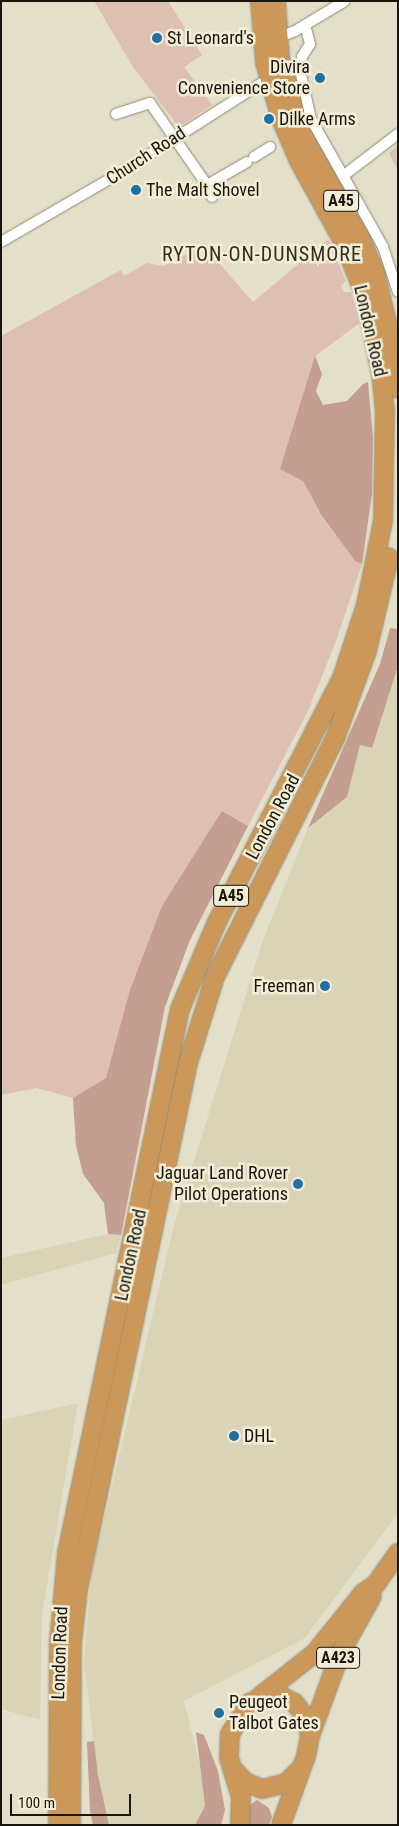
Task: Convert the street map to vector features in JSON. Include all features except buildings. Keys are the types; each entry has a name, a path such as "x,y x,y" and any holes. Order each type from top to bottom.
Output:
{"highway":[{"name":"London Road","path":"58,1825 59,1643 67,1553 180,1008 217,922 320,726 342,678 366,605 383,521 385,411 381,374 365,296 344,244 287,135 269,79 263,48 260,1"},
{"name":"London Road","path":"276,1 280,58 300,130 359,235 375,273 390,334 398,388"},
{"name":"London Road","path":"71,1825 71,1691 78,1589 188,1063 215,977 314,783 355,688 379,608 388,565 398,463"},
{"name":"A423","path":"310,1736 340,1654 371,1599 376,1584 398,1553"},
{"name":"A423","path":"256,1698 315,1653 364,1593 376,1584"},
{"path":"71,1691 78,1721 81,1825"},
{"path":"240,1825 241,1797 233,1769 229,1744 233,1725 241,1711 256,1698 276,1696 295,1704 305,1717 310,1736 281,1825"},
{"path":"233,1769 245,1782 270,1789 286,1783 301,1768"}],"street":[{"path":"278,38 305,25 345,1"},
{"path":"305,25 310,44 302,57 300,70 305,99 317,132 383,248 398,292"},
{"path":"269,79 280,58"},
{"name":"Church Road","path":"1,242 120,174 242,93 269,79"},
{"path":"116,114 150,103 172,138 208,185 212,196"},
{"path":"343,176 398,134"},
{"path":"208,185 270,146"}],"shaded area":[{"path":"94,1 168,1 202,55 184,67 212,105 179,127 133,67"},
{"path":"398,145 398,171 389,153"},
{"path":"328,239 346,281 341,286 344,292 351,292 361,322 315,356 303,481 321,516 355,561 362,564 336,641 308,711 248,826 222,811 195,858 106,1078 73,1098 37,1088 1,1095 1,336 121,270 124,276 147,263 163,266 204,246 253,302"},
{"path":"315,356 322,374 316,391 323,405 347,401 363,384 368,382 373,437 372,494 362,564 355,561 321,515 303,481 280,469"},
{"path":"390,628 398,629 398,666 372,748 360,745 347,797 308,828 380,664"},
{"path":"398,666 398,1513 305,1638 184,1701 202,1774 205,1806 198,1822 195,1825 109,1825 98,1775 84,1663 91,1575 174,1225 263,940 308,828 347,797 360,745 372,748"},
{"path":"222,811 248,826 190,940 165,1007 121,1235 108,1234 104,1203 83,1174 76,1146 73,1098 106,1078 130,990 162,906"},
{"path":"108,1234 121,1235 116,1253 1,1285 1,1258"},
{"path":"78,1403 42,1614 40,1720 1,1709 1,1420"},
{"path":"196,1732 204,1735 218,1771 225,1810 221,1825 195,1825 205,1806"},
{"path":"94,1741 98,1775 109,1825 93,1825 90,1811 87,1742"},
{"path":"257,1800 269,1808 272,1817 269,1825 244,1825 248,1806"}],"place":[{"name":"St Leonard's","path":"157,38"},
{"name":"Divira Convenience Store","path":"320,78"},
{"name":"Dilke Arms","path":"269,119"},
{"name":"The Malt Shovel","path":"136,190"},
{"name":"Freeman","path":"325,986"},
{"name":"Jaguar Land Rover Pilot Operations","path":"298,1184"},
{"name":"DHL","path":"234,1436"},
{"name":"Peugeot Talbot Gates","path":"219,1713"}],"district":[{"name":"RYTON-ON-DUNSMORE","path":"262,254"}]}
